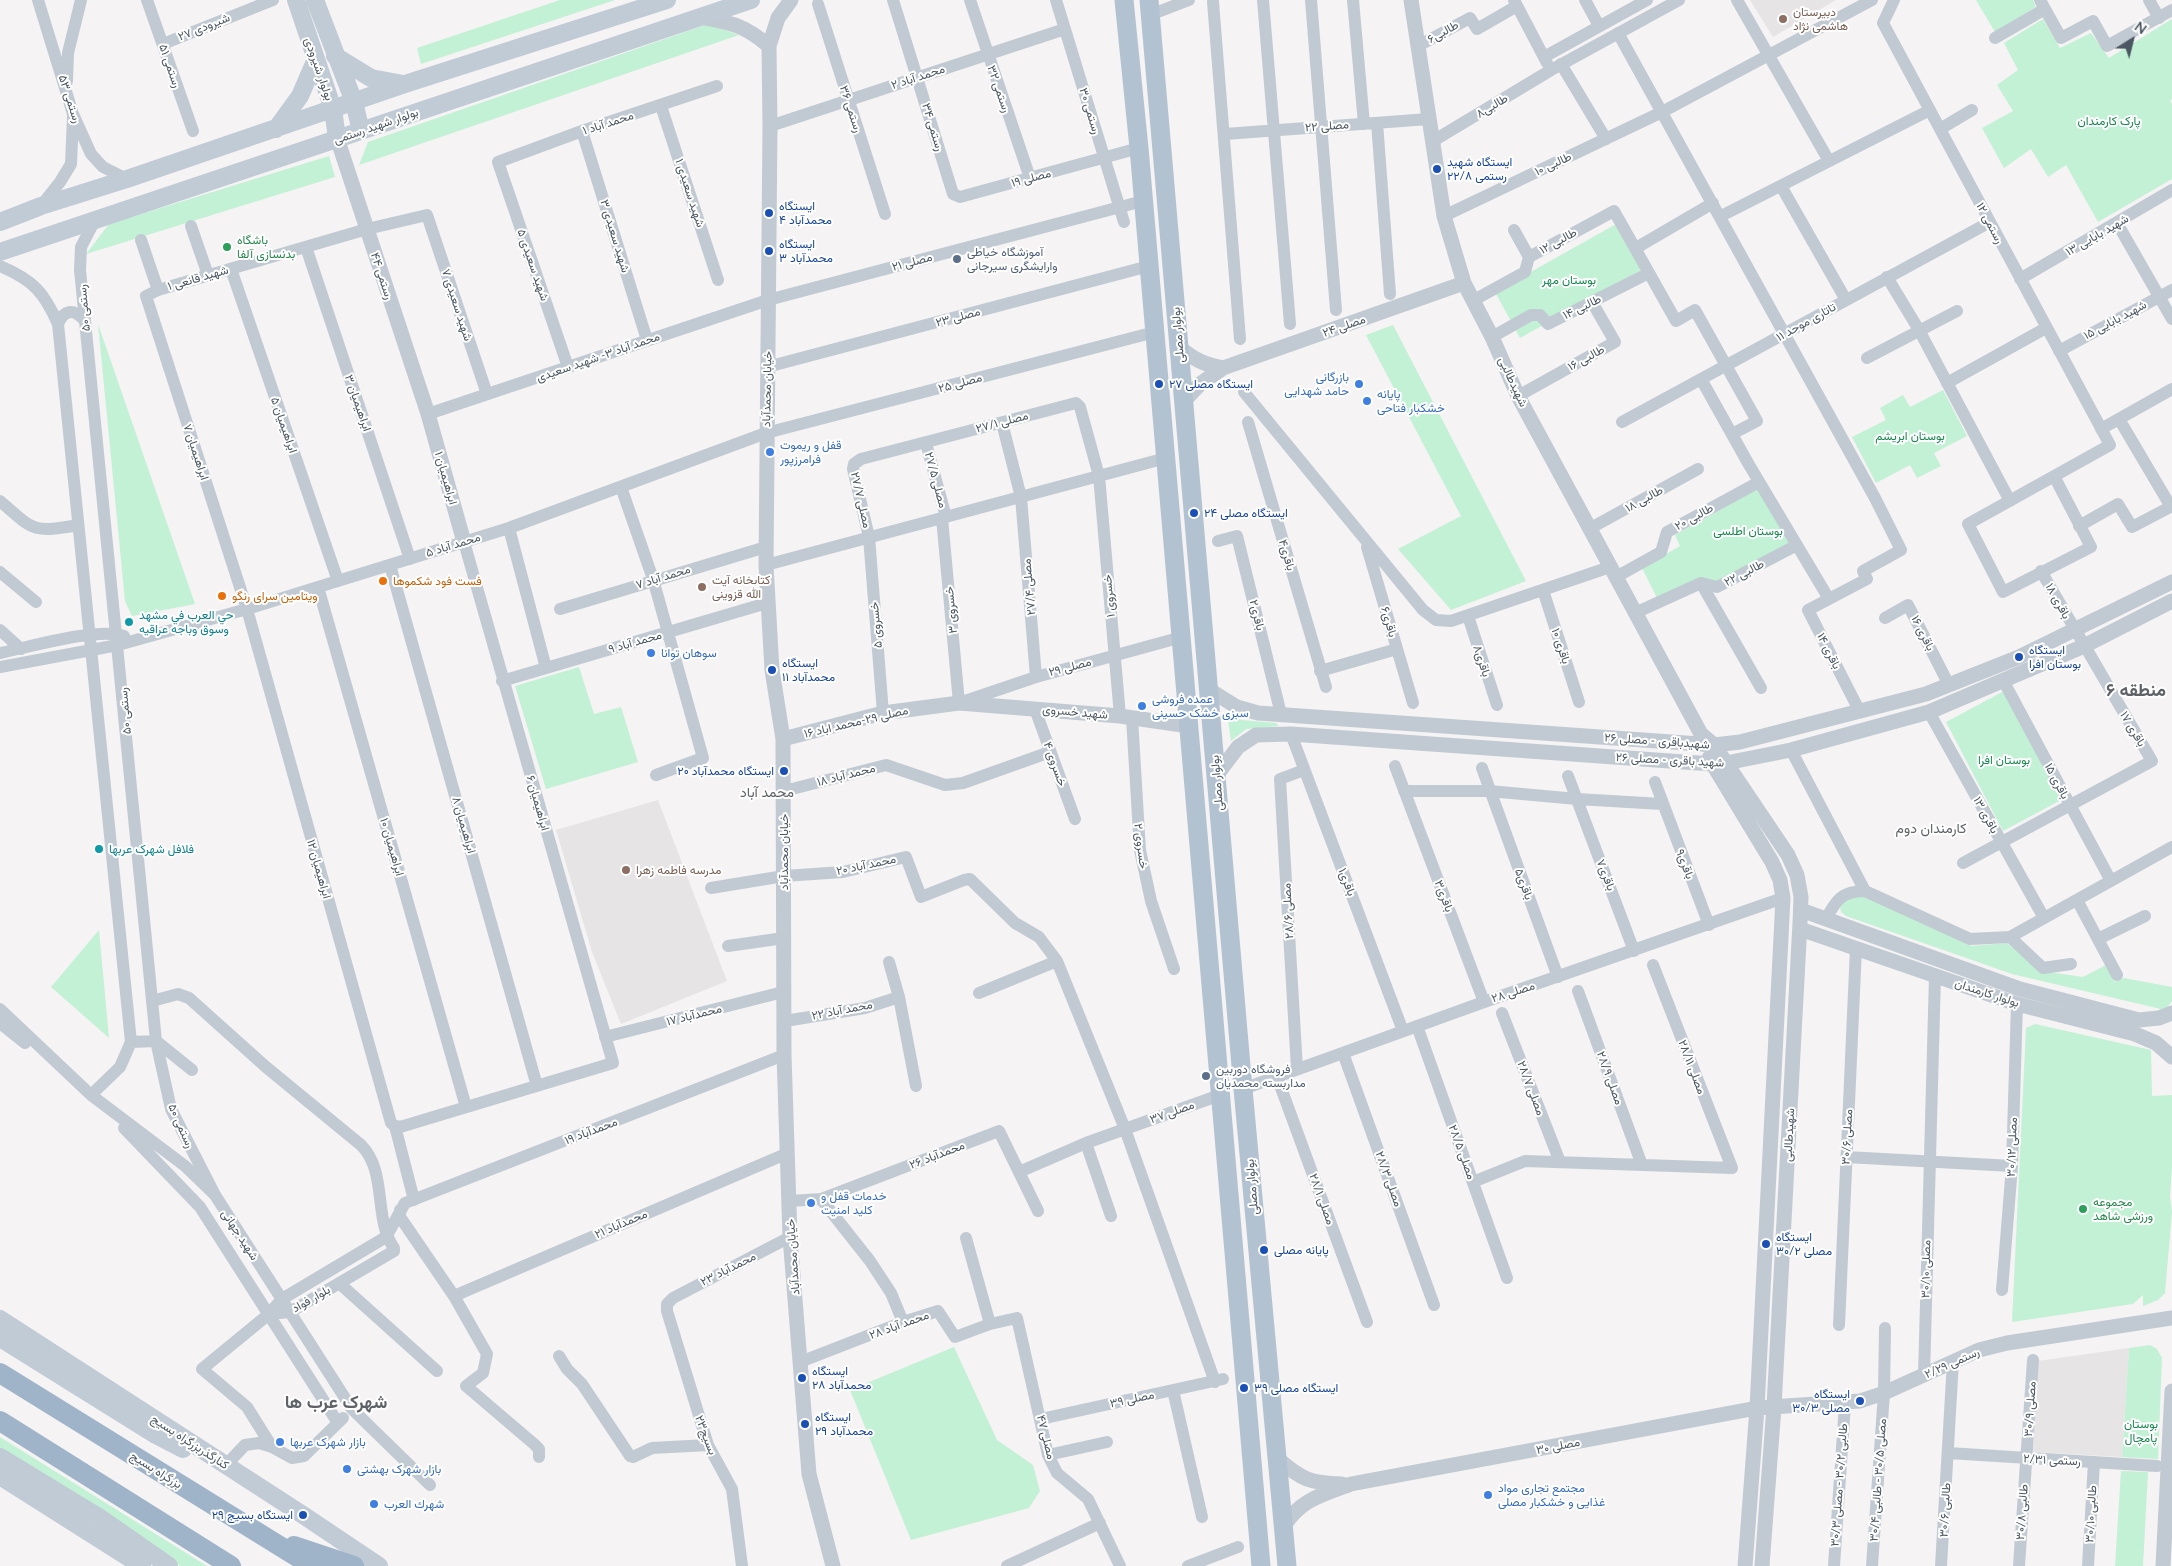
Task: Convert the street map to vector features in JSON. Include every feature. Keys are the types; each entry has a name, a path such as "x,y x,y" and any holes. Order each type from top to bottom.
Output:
{"highway":[{"name":"بزرگراه بسیج","path":"0,1373 312,1566"},
{"path":"0,1421 231,1566"},
{"path":"257,1533 354,1566"}],"main road":[{"name":"بولوار شیرودی","path":"296,0 333,109 337,138"},
{"name":"بولوار شیرودی","path":"315,0 354,102 361,131"},
{"path":"0,222 41,206 127,179 405,84 667,0"},
{"name":"بولوار شهید رستمی","path":"0,252 751,0"},
{"name":"بولوار مصلی","path":"1124,0 1140,148 1143,201 1190,726 1261,1566"},
{"name":"بولوار مصلی","path":"1149,7 1243,1089 1287,1566"},
{"path":"512,50 506,56 505,65 508,74 516,79"},
{"path":"335,56 371,78 405,84"},
{"path":"284,126 300,96 316,59"},
{"path":"284,126 297,128 300,136 298,153"},
{"name":"کنارگذربزرگراه بسیج","path":"0,1319 379,1566"},
{"path":"4,1340 156,1435 189,1452 226,1465"},
{"path":"0,1457 100,1518 169,1566"},
{"path":"0,1476 142,1566"}],"street":[{"name":"رستمی ۵۳","path":"38,0 73,114 91,154 103,167 127,179"},
{"path":"66,90 68,53 81,0"},
{"name":"رستمی ۵۱","path":"147,0 194,131"},
{"name":"شیرودی ۲۷","path":"163,44 272,0"},
{"name":"خیابان محمدآباد","path":"791,0 778,18 769,46 770,126 766,433 767,603 772,670 783,739 783,992 790,1237 810,1474 833,1566"},
{"name":"رستمی ۳۴","path":"893,0 953,194 956,196"},
{"name":"رستمی ۳۲","path":"970,0 1030,178"},
{"name":"رستمی ۳۰","path":"1056,0 1124,222"},
{"path":"1149,7 1189,0"},
{"path":"1263,0 1290,324"},
{"path":"1311,0 1336,310"},
{"path":"1353,0 1364,124"},
{"name":"شهیدطالبی","path":"1410,0 1444,216 1464,284 1492,337 1518,396 1719,764 1780,880 1783,898 1765,1408 1766,1511 1762,1566"},
{"path":"1585,0 1599,26"},
{"path":"1544,57 1647,0"},
{"name":"طالبی۸","path":"1433,141 1556,67 1679,0"},
{"path":"1737,0 1829,161"},
{"name":"طالبی ۱۰","path":"1444,216 1662,112 1872,0"},
{"name":"رستمی ۱۲","path":"1878,0 1883,23 2110,445 2054,476"},
{"path":"1883,23 1894,0"},
{"path":"2149,0 2159,18"},
{"path":"1213,2 1240,339"},
{"path":"1515,3 1544,57 1556,67 1606,139"},
{"name":"طالبی۶","path":"1418,46 1470,18 1478,28 1515,3"},
{"name":"رستمی ۳۶","path":"818,4 885,214"},
{"path":"1995,38 2043,4 2061,38 2093,21 2107,46 2172,10"},
{"path":"701,17 733,23 752,32 769,46"},
{"name":"محمد آباد ۲","path":"770,126 1065,29"},
{"path":"1618,33 1721,216 1875,498 1901,550 1863,571 1867,579 1829,599 1759,482 1701,379"},
{"name":"محمد آباد ۱","path":"498,162 582,131 717,86"},
{"name":"شهید سعیدی ۱","path":"661,106 718,280"},
{"path":"1721,216 1930,110"},
{"path":"1940,129 1972,110"},
{"path":"41,206 60,182 71,164 73,114"},
{"name":"مصلی ۲۲","path":"1225,134 1429,119"},
{"path":"1377,122 1390,294"},
{"name":"شهید سعیدی ۳","path":"582,131 647,340"},
{"name":"رستمی ۴۴","path":"337,138 428,414"},
{"name":"مصلی ۱۹","path":"956,196 1140,148"},
{"name":"شهید سعیدی ۵","path":"498,162 568,367"},
{"path":"1782,186 1846,300"},
{"name":"شهید بابایی ۱۳","path":"2020,279 2172,190"},
{"name":"مصلی ۲۱","path":"768,300 1143,201"},
{"path":"1713,203 1636,248 1676,321 1695,310 1757,421 1732,434"},
{"name":"طالبی ۱۲","path":"1474,300 1525,272 1529,257 1614,211 1636,248"},
{"name":"شهید قانعی ۱","path":"152,293 367,228 427,215"},
{"name":"شهید سعیدی ۷","path":"427,215 487,394"},
{"name":"رستمی ۵۰","path":"95,220 81,247 80,270 156,1041 171,1110 215,1194"},
{"name":"تاتاری موحد ۱۱","path":"1622,422 1990,222"},
{"path":"2117,223 2172,319"},
{"path":"190,226 208,276"},
{"path":"1514,230 1529,257"},
{"name":"ابراهیمیان ۷","path":"141,240 152,293 247,609"},
{"name":"ابراهیمیان ۳","path":"306,247 410,559"},
{"path":"0,266 20,275 38,288 49,304 58,324 131,1042 120,1067 91,1095"},
{"name":"مصلی ۲۳","path":"767,367 1149,266"},
{"name":"ابراهیمیان ۵","path":"231,269 338,581"},
{"name":"طالبی ۱۴","path":"1492,337 1532,315 1540,315 1548,324 1650,273"},
{"path":"1888,278 1919,330 2010,501"},
{"name":"مصلی ۲۴","path":"1184,401 1200,384 1223,368 1464,284"},
{"name":"شهید بابایی ۱۵","path":"2059,351 2172,290"},
{"name":"محمد آباد ۳- شهید سعیدی","path":"428,414 768,300"},
{"name":"طالبی ۱۶","path":"1518,396 1615,342 1592,302"},
{"path":"1867,358 1957,311"},
{"path":"58,324 62,316 69,312 78,313 84,320"},
{"path":"1947,383 2046,328"},
{"name":"مصلی ۲۵","path":"766,433 1155,332"},
{"path":"1179,347 1191,358 1206,365 1223,368"},
{"path":"2101,429 2172,389"},
{"path":"1244,392 1366,541"},
{"name":"مصلی ۲۷/۱","path":"854,464 860,459 1076,403 1080,407 1099,476"},
{"name":"ابراهیمیان ۱","path":"428,414 464,542"},
{"path":"2080,526 2118,504 2132,527 2172,506 2119,419"},
{"name":"باقری۴","path":"1248,422 1326,688"},
{"name":"مصلی ۲۷/۴","path":"1002,423 1021,497 1036,676"},
{"name":"محمد آباد ۵","path":"117,639 134,639 247,609 464,542 508,528 766,433"},
{"name":"مصلی ۲۷/۵","path":"926,443 944,517"},
{"path":"766,564 1166,458"},
{"name":"مصلی ۲۷/۷","path":"854,464 853,469 869,537"},
{"name":"طالبی ۱۸","path":"1590,529 1698,469"},
{"name":"خسروی ۱","path":"1099,476 1115,655 1126,717"},
{"path":"2054,476 2090,547 2003,592 1968,524 2054,476"},
{"name":"طالبی ۲۰","path":"1366,541 1423,610 1436,620 1451,621 1543,590 1613,572 1661,552 1667,532 1759,482"},
{"path":"621,487 653,579 703,758 656,775"},
{"path":"0,501 28,526 46,530 78,524"},
{"name":"خسروی ۳","path":"944,517 959,703"},
{"path":"508,528 546,668"},
{"name":"باقری۲","path":"1218,541 1237,536 1281,714"},
{"name":"خسروی ۵","path":"869,537 883,713"},
{"name":"باقری۶","path":"1366,541 1413,703"},
{"name":"ابراهیمیان ۶","path":"464,542 612,1063 537,1086"},
{"name":"طالبی ۲۲","path":"1635,613 1701,583 1717,587 1797,545"},
{"name":"محمد آباد ۷","path":"560,609 653,579 766,547"},
{"name":"ابراهیمیان ۸","path":"390,565 537,1086"},
{"name":"باقری ۱۸","path":"2041,571 2084,646"},
{"path":"0,572 36,602"},
{"name":"شهیدباقری - مصلی ۲۶","path":"1208,689 1237,707 1258,713 1740,742 1926,694 2019,657 2172,582"},
{"path":"1701,583 1762,688"},
{"name":"ابراهیمیان ۱۰","path":"318,587 466,1107"},
{"name":"باقری ۱۰","path":"1543,590 1579,702"},
{"name":"باقری ۱۴","path":"1829,599 1808,610 1860,712"},
{"name":"شهید باقری - مصلی ۲۶","path":"1216,776 1238,747 1256,735 1291,734 1719,764 1791,750 1929,712 2004,682 2084,646 2172,601"},
{"name":"محمد آباد ۹","path":"502,681 767,603"},
{"name":"باقری ۱۶","path":"1885,618 1908,605 1949,685"},
{"name":"ابراهیمیان ۱۲","path":"247,609 390,1123 395,1126 414,1200"},
{"name":"باقری۸","path":"1468,616 1496,705"},
{"path":"0,630 21,649"},
{"path":"0,653 90,635 117,639"},
{"name":"مصلی ۲۹","path":"959,703 1036,676 1182,637"},
{"path":"0,667 91,649 117,639"},
{"name":"باقری ۱۷","path":"2070,805 2152,761 2084,646"},
{"path":"1320,670 1397,649"},
{"name":"باقری ۱۵","path":"2004,682 2111,881"},
{"path":"1926,694 1929,712"},
{"name":"شهید خسروی","path":"959,703 1126,717 1190,726"},
{"name":"مصلی ۲۹-محمد اباد ۱۶","path":"783,739 883,713 959,703"},
{"name":"خسروی ۴","path":"1035,709 1075,819"},
{"name":"باقری ۱۳","path":"1929,712 2044,918"},
{"name":"خسروی ۲","path":"1126,717 1140,850 1151,901 1174,970"},
{"name":"باقری۱","path":"1291,734 1403,1031"},
{"path":"1791,750 1865,891"},
{"name":"محمد آباد ۱۸","path":"784,791 886,765 945,785 963,783 1050,752"},
{"name":"شهیدطالبی","path":"1719,764 1788,855 1797,875 1801,897 1765,1408 1749,1510 1745,1566"},
{"name":"باقری۳","path":"1395,766 1484,1002"},
{"name":"باقری۵","path":"1482,768 1558,977"},
{"name":"مصلی ۲۸/۶","path":"1297,1069 1280,779 1304,770"},
{"name":"باقری۷","path":"1568,776 1634,951"},
{"name":"باقری۹","path":"1655,782 1709,924"},
{"path":"1404,791 1489,791 1577,800 1662,804"},
{"path":"1963,863 2070,805"},
{"path":"1826,919 1834,902 1850,891 1865,891 1970,940 2010,937 2172,847"},
{"name":"محمد آباد ۲۰","path":"784,876 843,872 906,857 921,897 964,880 970,880 1015,923 1040,937 1057,961"},
{"path":"711,888 784,876"},
{"name":"مصلی ۲۸","path":"1243,1089 1484,1002 1783,898"},
{"path":"2077,900 2117,975"},
{"name":"بولوار کارمندان","path":"1800,910 2020,989 2139,1020 2159,1018 2172,1013"},
{"path":"2098,940 2145,916"},
{"name":"بولوار کارمندان","path":"1800,929 2017,1004 2135,1034 2156,1043 2172,1057"},
{"path":"2010,937 2043,968 2071,964"},
{"path":"728,946 784,938"},
{"name":"مصلی ۳۰/۶","path":"1839,1325 1856,948"},
{"path":"979,993 1057,961 1125,1130"},
{"path":"889,962 900,997 916,1086"},
{"name":"مصلی ۲۸/۱۱","path":"1642,1165 1732,1168 1653,965"},
{"name":"مصلی ۳۰/۱۰","path":"1924,1376 1936,976"},
{"name":"مصلی ۲۸/۹","path":"1578,991 1642,1165"},
{"name":"محمدآباد ۱۷","path":"605,1037 783,992"},
{"path":"152,1001 178,994 189,998 266,1067 362,1145 368,1152 376,1173 386,1237"},
{"name":"محمد آباد ۲۲","path":"785,1021 865,1008 900,997"},
{"name":"مصلی ۳۰/۱۲","path":"2002,1290 2012,1166 2017,1004"},
{"name":"شهید جهانی","path":"0,1009 91,1095 200,1206 338,1423"},
{"name":"مصلی ۲۸/۷","path":"1502,1013 1560,1162"},
{"name":"شهید جهانی","path":"0,1023 185,1166 215,1194 352,1409 430,1485"},
{"name":"مصلی ۲۸/۵","path":"1417,1026 1507,1278"},
{"path":"131,1042 156,1041 192,1070"},
{"name":"مصلی ۲۸/۳","path":"1343,1053 1434,1305"},
{"name":"محمدآباد ۱۹","path":"400,1210 406,1203 784,1056"},
{"name":"مصلی ۲۸/۱","path":"1277,1076 1368,1322"},
{"path":"395,1126 400,1127 537,1086"},
{"name":"مصلی ۳۷","path":"1019,1172 1086,1143 1220,1095"},
{"name":"مصلی ۳۹","path":"1041,1419 1219,1380 1125,1130"},
{"name":"محمدآباد ۲۶","path":"790,1201 821,1199 999,1131 1038,1211"},
{"path":"1086,1143 1111,1216"},
{"name":"محمدآباد ۲۱","path":"454,1296 788,1153"},
{"path":"1846,1157 2012,1166"},
{"path":"1473,1182 1525,1161 1642,1165"},
{"path":"821,1199 870,1261 891,1293 903,1322"},
{"path":"386,1237 400,1210"},
{"path":"400,1210 400,1218 454,1296 487,1354 483,1373 466,1386 534,1444 539,1449 539,1457"},
{"name":"بلوار فواد","path":"386,1237 394,1250 290,1312 269,1314 282,1299 386,1237"},
{"name":"محمدآباد ۲۳","path":"667,1304 673,1298 790,1237"},
{"path":"966,1238 990,1324"},
{"path":"339,1283 436,1370"},
{"name":"بسیج۲۳","path":"667,1304 667,1311 708,1445 732,1489 742,1566"},
{"name":"محمد آباد ۲۸","path":"800,1362 903,1322 938,1312 955,1337 990,1324 1017,1318"},
{"path":"269,1314 202,1369 247,1407 272,1448"},
{"name":"مصلی ۴۷","path":"1017,1318 1048,1454 1057,1473 1088,1499 1120,1566"},
{"name":"رستمی ۲/۲۹","path":"1765,1408 1860,1402 1924,1376 1979,1350 2007,1343 2172,1318"},
{"name":"مصلی ۳۰/۵ - طالبی ۳۰/۴","path":"1872,1566 1884,1393 1885,1328"},
{"path":"559,1356 567,1369 582,1384 630,1456 633,1457 652,1448 708,1445"},
{"name":"مصلی ۳۰/۹","path":"2026,1458 2033,1360"},
{"name":"طالبی ۳۰/۶","path":"1941,1566 1954,1361"},
{"path":"1173,1390 1202,1517"},
{"path":"2163,1566 2172,1391"},
{"name":"طالبی ۳۰/۲ - مصلی ۳۰/۳","path":"1834,1566 1844,1404"},
{"name":"مصلی ۳۰","path":"1351,1484 1765,1408"},
{"path":"226,1465 245,1445 259,1443 292,1458 304,1456 352,1409"},
{"path":"1048,1454 1107,1442"},
{"name":"رستمی ۲/۳۱","path":"1948,1453 2157,1466"},
{"name":"طالبی ۳۰/۸","path":"2018,1566 2026,1458"},
{"path":"1278,1460 1295,1474 1315,1483 1351,1484"},
{"name":"طالبی ۳۰/۱۰","path":"2088,1566 2094,1462"},
{"path":"1284,1526 1292,1513 1303,1503 1351,1484"},
{"path":"1749,1510 1766,1511"},
{"path":"1007,1566 1100,1523"},
{"path":"1188,1566 1238,1547"}],"shaded area":[{"name":"دبیرستان هاشمی نژاد","path":"1750,0 1836,0 1773,37"},
{"path":"658,800 727,981 621,1024 592,952 556,830"},
{"path":"2129,1348 2122,1457 2033,1452 2038,1361"}],"green space":[{"path":"560,0 615,0 421,64 417,48"},
{"path":"1976,0 2033,0 2036,7 1995,32"},
{"name":"پارک کارمندان","path":"2043,19 2060,48 2091,33 2109,58 2172,19 2172,99 2170,101 2172,104 2172,179 2098,222 2066,165 2048,177 2031,149 2004,168 1982,128 2013,111 1997,85 2018,70 2004,43"},
{"path":"708,24 739,35 359,165 368,142"},
{"path":"329,156 335,177 86,254 109,224"},
{"name":"بوستان مهر","path":"1618,223 1643,269 1520,338 1495,292"},
{"path":"98,324 195,604 132,616 125,601"},
{"path":"1393,325 1526,581 1451,610 1398,549 1461,516 1366,335"},
{"name":"بوستان ابریشم","path":"1943,390 1967,436 1934,453 1941,466 1917,478 1910,465 1876,483 1852,437 1886,420 1880,408 1903,395 1910,407"},
{"name":"بوستان اطلسی","path":"1762,486 1793,544 1718,584 1658,600 1642,568 1680,546 1675,535"},
{"path":"579,667 594,714 621,707 638,762 546,789 515,686"},
{"name":"بوستان افرا","path":"2006,690 2063,799 2003,831 1946,722"},
{"path":"1227,713 1241,720 1276,723 1279,726 1246,729 1231,741"},
{"path":"1868,896 1971,946 2007,943 2042,971 2083,977 2106,965 2115,982 2124,978 2172,987 2172,1001 2165,1010 2012,974 1846,916 1841,912 1840,906 1851,897"},
{"path":"99,930 109,1038 51,987"},
{"name":"مجموعه ورزشی شاهد","path":"2035,1024 2151,1050 2152,1096 2172,1095 2170,1197 2172,1212 2165,1293 2158,1300 2143,1306 2143,1295 2133,1304 2012,1322 2026,1028"},
{"name":"بوستان پامچال","path":"2150,1345 2157,1349 2162,1358 2158,1459 2122,1457 2129,1348"},
{"path":"954,1347 997,1440 1033,1465 1040,1491 1029,1508 911,1540 850,1390"},
{"path":"0,1437 207,1566 180,1566 126,1529 0,1449"},
{"name":"بوستان پامچال","path":"2121,1471 2148,1472 2143,1566 2115,1566"}],"place":[{"name":"دبیرستان هاشمی نژاد","path":"1783,19"},
{"name":"ایستگاه شهید رستمی ۲۲/۸","path":"1437,169"},
{"name":"ایستگاه محمدآباد ۴","path":"769,213"},
{"name":"باشگاه بدنسازی آلفا","path":"227,247"},
{"name":"ایستگاه محمدآباد ۳","path":"769,251"},
{"name":"آموزشگاه خیاطی وارایشگری سیرجانی","path":"957,259"},
{"name":"ایستگاه مصلی ۲۷","path":"1159,384"},
{"name":"بازرگانی حامد شهدایی","path":"1359,384"},
{"name":"پایانه خشکبار فتاحی","path":"1367,401"},
{"name":"قفل و ریموت فرامرزپور","path":"770,452"},
{"name":"ایستگاه مصلی ۲۴","path":"1194,513"},
{"name":"فست فود شکموها","path":"383,581"},
{"name":"کتابخانه آیت الله قزوینی","path":"702,587"},
{"name":"ویتامین سرای رنگو","path":"222,596"},
{"name":"حي العرب في مشهد وسوق وباجه عراقيه","path":"129,622"},
{"name":"سوهان توانا","path":"651,653"},
{"name":"ایستگاه بوستان افرا","path":"2019,657"},
{"name":"ایستگاه محمدآباد ۱۱","path":"772,670"},
{"name":"عمده فروشی سبزی خشک حسینی","path":"1142,706"},
{"name":"ایستگاه محمدآباد ۲۰","path":"784,771"},
{"name":"فلافل شهرک عربها","path":"99,849"},
{"name":"مدرسه فاطمه زهرا","path":"626,870"},
{"name":"فروشگاه دوربین مداربسته محمدیان","path":"1206,1076"},
{"name":"خدمات قفل و کلید امنیت","path":"811,1203"},
{"name":"مجموعه ورزشی شاهد","path":"2083,1209"},
{"name":"ایستگاه مصلی ۳۰/۲","path":"1766,1244"},
{"name":"پایانه مصلی","path":"1264,1250"},
{"name":"ایستگاه محمدآباد ۲۸","path":"802,1378"},
{"name":"ایستگاه مصلی ۳۹","path":"1244,1388"},
{"name":"ایستگاه مصلی ۳۰/۳","path":"1860,1401"},
{"name":"ایستگاه محمدآباد ۲۹","path":"805,1424"},
{"name":"بازار شهرک عربها","path":"280,1442"},
{"name":"بازار شهرک بهشتی","path":"347,1469"},
{"name":"مجتمع تجاری مواد غذایی و خشکبار مصلی","path":"1488,1495"},
{"name":"شهرك العرب","path":"374,1504"},
{"name":"ایستگاه بسیج ۲۹","path":"303,1515"}],"district":[{"name":"منطقه ۶","path":"2136,690"},
{"name":"محمد آباد","path":"767,792"},
{"name":"کارمندان دوم","path":"1931,828"},
{"name":"شهرک عرب ها","path":"336,1402"}]}
